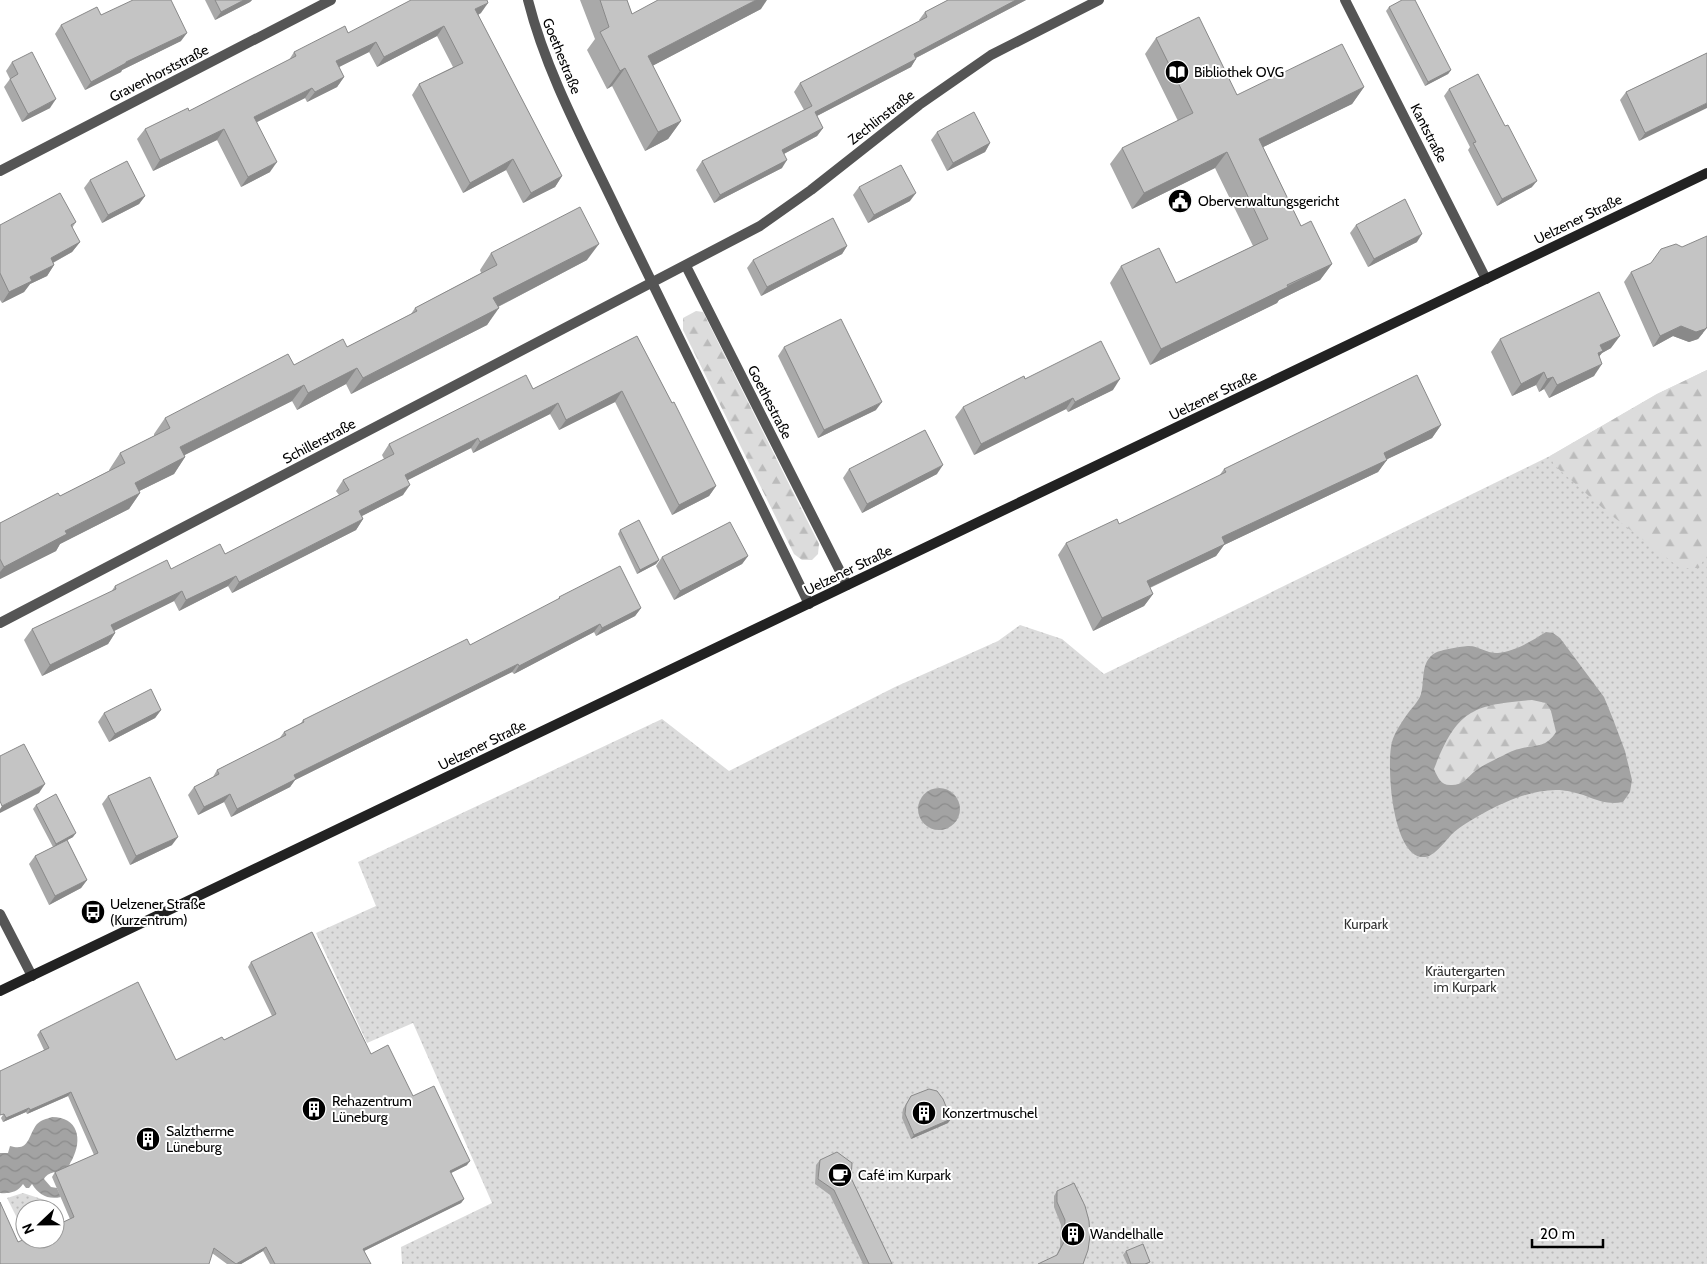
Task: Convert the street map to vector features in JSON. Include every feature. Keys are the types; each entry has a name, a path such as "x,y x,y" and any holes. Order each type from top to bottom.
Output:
{"street":[{"name":"Gravenhorststraße","path":"0,171 331,0"},
{"name":"Goethestraße","path":"528,0 548,59 571,114 809,604"},
{"name":"Zechlinstraße","path":"686,266 760,226 782,211 919,105 991,55 1099,0"},
{"name":"Kantstraße","path":"1345,0 1435,174 1486,278"},
{"name":"Uelzener Straße","path":"0,991 1707,173"},
{"name":"Goethestraße","path":"686,266 847,586"},
{"path":"652,283 686,266"},
{"name":"Schillerstraße","path":"0,623 652,283"},
{"path":"0,914 32,976"}],"green space":[{"path":"696,311 703,312 819,544 818,554 812,560 802,560 794,554 683,330 683,318"},
{"name":"Kurpark","path":"1707,370 1707,1264 402,1264 401,1247 492,1203 413,1023 367,1043 316,933 376,906 358,862 662,719 729,771 895,687 998,641 1020,625 1062,639 1104,674 1550,456 1657,394"},
{"path":"1707,370 1707,554 1699,568 1680,568 1607,512 1554,465 1550,456 1657,394"},
{"path":"1532,700 1546,703 1551,711 1556,733 1550,741 1475,771 1461,784 1449,786 1443,784 1438,779 1434,769 1442,749 1459,723 1469,714 1481,708"},
{"path":"23,1193 42,1199 15,1199 15,1214 7,1198"}],"water":[{"path":"1546,632 1553,633 1560,638 1604,697 1625,751 1632,780 1630,792 1623,802 1615,803 1602,802 1565,791 1551,790 1516,798 1466,823 1429,856 1425,857 1414,854 1405,843 1398,828 1391,789 1390,753 1396,732 1421,694 1427,661 1435,653 1446,649 1469,646 1494,653 1505,652 1523,645","holes":["1532,700 1546,703 1551,711 1556,732 1544,744 1508,753 1480,768 1459,784 1448,785 1439,778 1434,769 1442,749 1459,723 1469,714 1481,708 1512,702"]},
{"path":"939,788 954,794 960,809 954,824 939,830 924,824 918,809 924,794"},
{"path":"52,1117 61,1118 73,1125 77,1137 75,1152 69,1166 49,1174 44,1179 51,1187 57,1188 61,1197 52,1198 44,1196 32,1184 29,1188 26,1188 23,1184 13,1192 0,1193 0,1153 8,1153 10,1146 21,1147 25,1145 37,1124"}],"building":[{"path":"133,0 171,0 187,33 126,62 91,82 61,25 97,7 101,15"},
{"path":"215,0 244,0 221,12"},
{"path":"411,0 487,0 488,3 475,9 562,176 531,193 513,159 470,183 419,84 463,63 444,26 384,57 376,42 336,61 344,77 315,92 312,88 254,117 277,162 248,177 224,129 160,160 145,129 188,108 189,111 296,56 294,52 345,26 348,33"},
{"path":"600,0 627,0 632,14 658,0 756,0 648,56 681,121 658,132 625,68 620,71 600,32 609,27"},
{"path":"948,0 1016,0 914,54 916,59 815,112 823,128 782,150 787,160 720,195 702,161 812,106 800,83 927,17 925,12"},
{"path":"1402,0 1415,0 1451,70 1428,82 1389,7"},
{"path":"1199,17 1237,95 1342,44 1364,87 1259,139 1301,226 1311,221 1332,264 1161,349 1121,266 1159,248 1176,283 1268,239 1227,152 1144,193 1122,148 1193,113 1156,38"},
{"path":"32,52 56,99 28,114 10,79 18,74 12,62"},
{"path":"1707,53 1707,103 1645,133 1626,92"},
{"path":"1478,74 1505,126 1508,125 1537,181 1502,199 1473,143 1476,142 1449,89"},
{"path":"974,112 990,143 953,163 937,132"},
{"path":"127,161 145,196 108,215 90,180"},
{"path":"901,165 916,193 874,215 859,187"},
{"path":"60,193 76,222 71,225 80,242 51,258 54,265 30,277 32,281 9,292 0,273 0,225"},
{"path":"1405,199 1422,234 1374,259 1356,225"},
{"path":"580,207 599,244 493,298 499,308 363,378 357,368 308,393 304,385 180,447 185,457 135,483 140,493 65,531 67,534 4,567 0,559 0,523 58,493 60,496 125,463 120,453 170,428 165,418 288,354 294,365 343,339 347,347 417,311 415,308 497,265 491,253"},
{"path":"833,218 847,246 767,287 753,260"},
{"path":"1707,236 1707,327 1696,332 1681,326 1660,336 1631,272 1651,263 1661,249 1676,244 1682,247"},
{"path":"1599,292 1620,336 1600,345 1603,351 1598,353 1602,364 1557,385 1553,377 1547,379 1544,372 1521,384 1500,339"},
{"path":"841,319 882,402 824,430 784,347"},
{"path":"637,336 672,403 674,402 716,486 679,505 622,391 566,420 558,403 480,442 478,438 405,475 410,485 359,511 363,519 239,582 236,576 186,600 182,591 111,625 115,633 50,665 32,629 116,589 115,586 167,560 171,569 220,544 225,554 349,490 343,480 394,454 389,444 526,375 533,389"},
{"path":"1101,341 1120,379 1075,402 1073,398 981,444 963,407 1024,376 1025,379"},
{"path":"1417,375 1441,425 1384,453 1387,460 1222,537 1225,544 1147,581 1153,594 1102,618 1066,543 1117,519 1119,524 1226,472 1224,469"},
{"path":"925,430 943,465 867,504 849,469"},
{"path":"639,520 659,560 640,570 620,530"},
{"path":"730,522 748,556 680,591 662,557"},
{"path":"620,566 641,608 602,628 600,624 519,666 518,664 294,775 296,779 237,809 230,794 204,807 194,787 219,774 217,770 286,735 284,732 304,722 303,720 467,639 470,645"},
{"path":"151,689 161,710 115,734 104,713"},
{"path":"24,744 45,784 2,806 0,801 0,756"},
{"path":"150,777 178,837 136,856 108,796"},
{"path":"56,794 76,833 56,844 36,805"},
{"path":"67,840 87,880 55,896 35,856"},
{"path":"312,932 371,1054 388,1045 413,1096 434,1086 470,1161 450,1171 464,1199 363,1249 371,1264 275,1264 266,1247 236,1264 214,1248 209,1264 0,1264 0,1202 15,1235 15,1249 65,1249 65,1221 74,1217 55,1172 98,1153 71,1092 6,1118 4,1114 0,1115 0,1071 49,1048 40,1031 138,982 176,1060 222,1037 224,1040 276,1014 251,962"},
{"name":"Konzertmuschel","path":"929,1089 937,1091 943,1099 951,1119 914,1135 905,1114 906,1105 911,1096"},
{"path":"837,1152 852,1163 851,1178 892,1264 869,1264 834,1190 818,1179 820,1160"},
{"name":"Wandelhalle","path":"1074,1183 1085,1206 1089,1221 1090,1236 1083,1264 1038,1264 1057,1255 1064,1242 1065,1220 1057,1202 1057,1191"},
{"path":"1143,1244 1150,1262 1131,1264 1126,1251"}],"place":[{"name":"Bibliothek OVG","path":"1177,72"},
{"name":"Oberverwaltungsgericht","path":"1180,201"},
{"name":"Uelzener Straße (Kurzentrum)","path":"93,912"},
{"name":"Rehazentrum Lüneburg","path":"314,1109"},
{"name":"Konzertmuschel","path":"924,1113"},
{"name":"Salztherme Lüneburg","path":"148,1139"},
{"name":"Café im Kurpark","path":"840,1175"},
{"name":"Wandelhalle","path":"1073,1234"}],"park label":[{"name":"Kräutergarten im Kurpark","path":"1465,980"}]}
